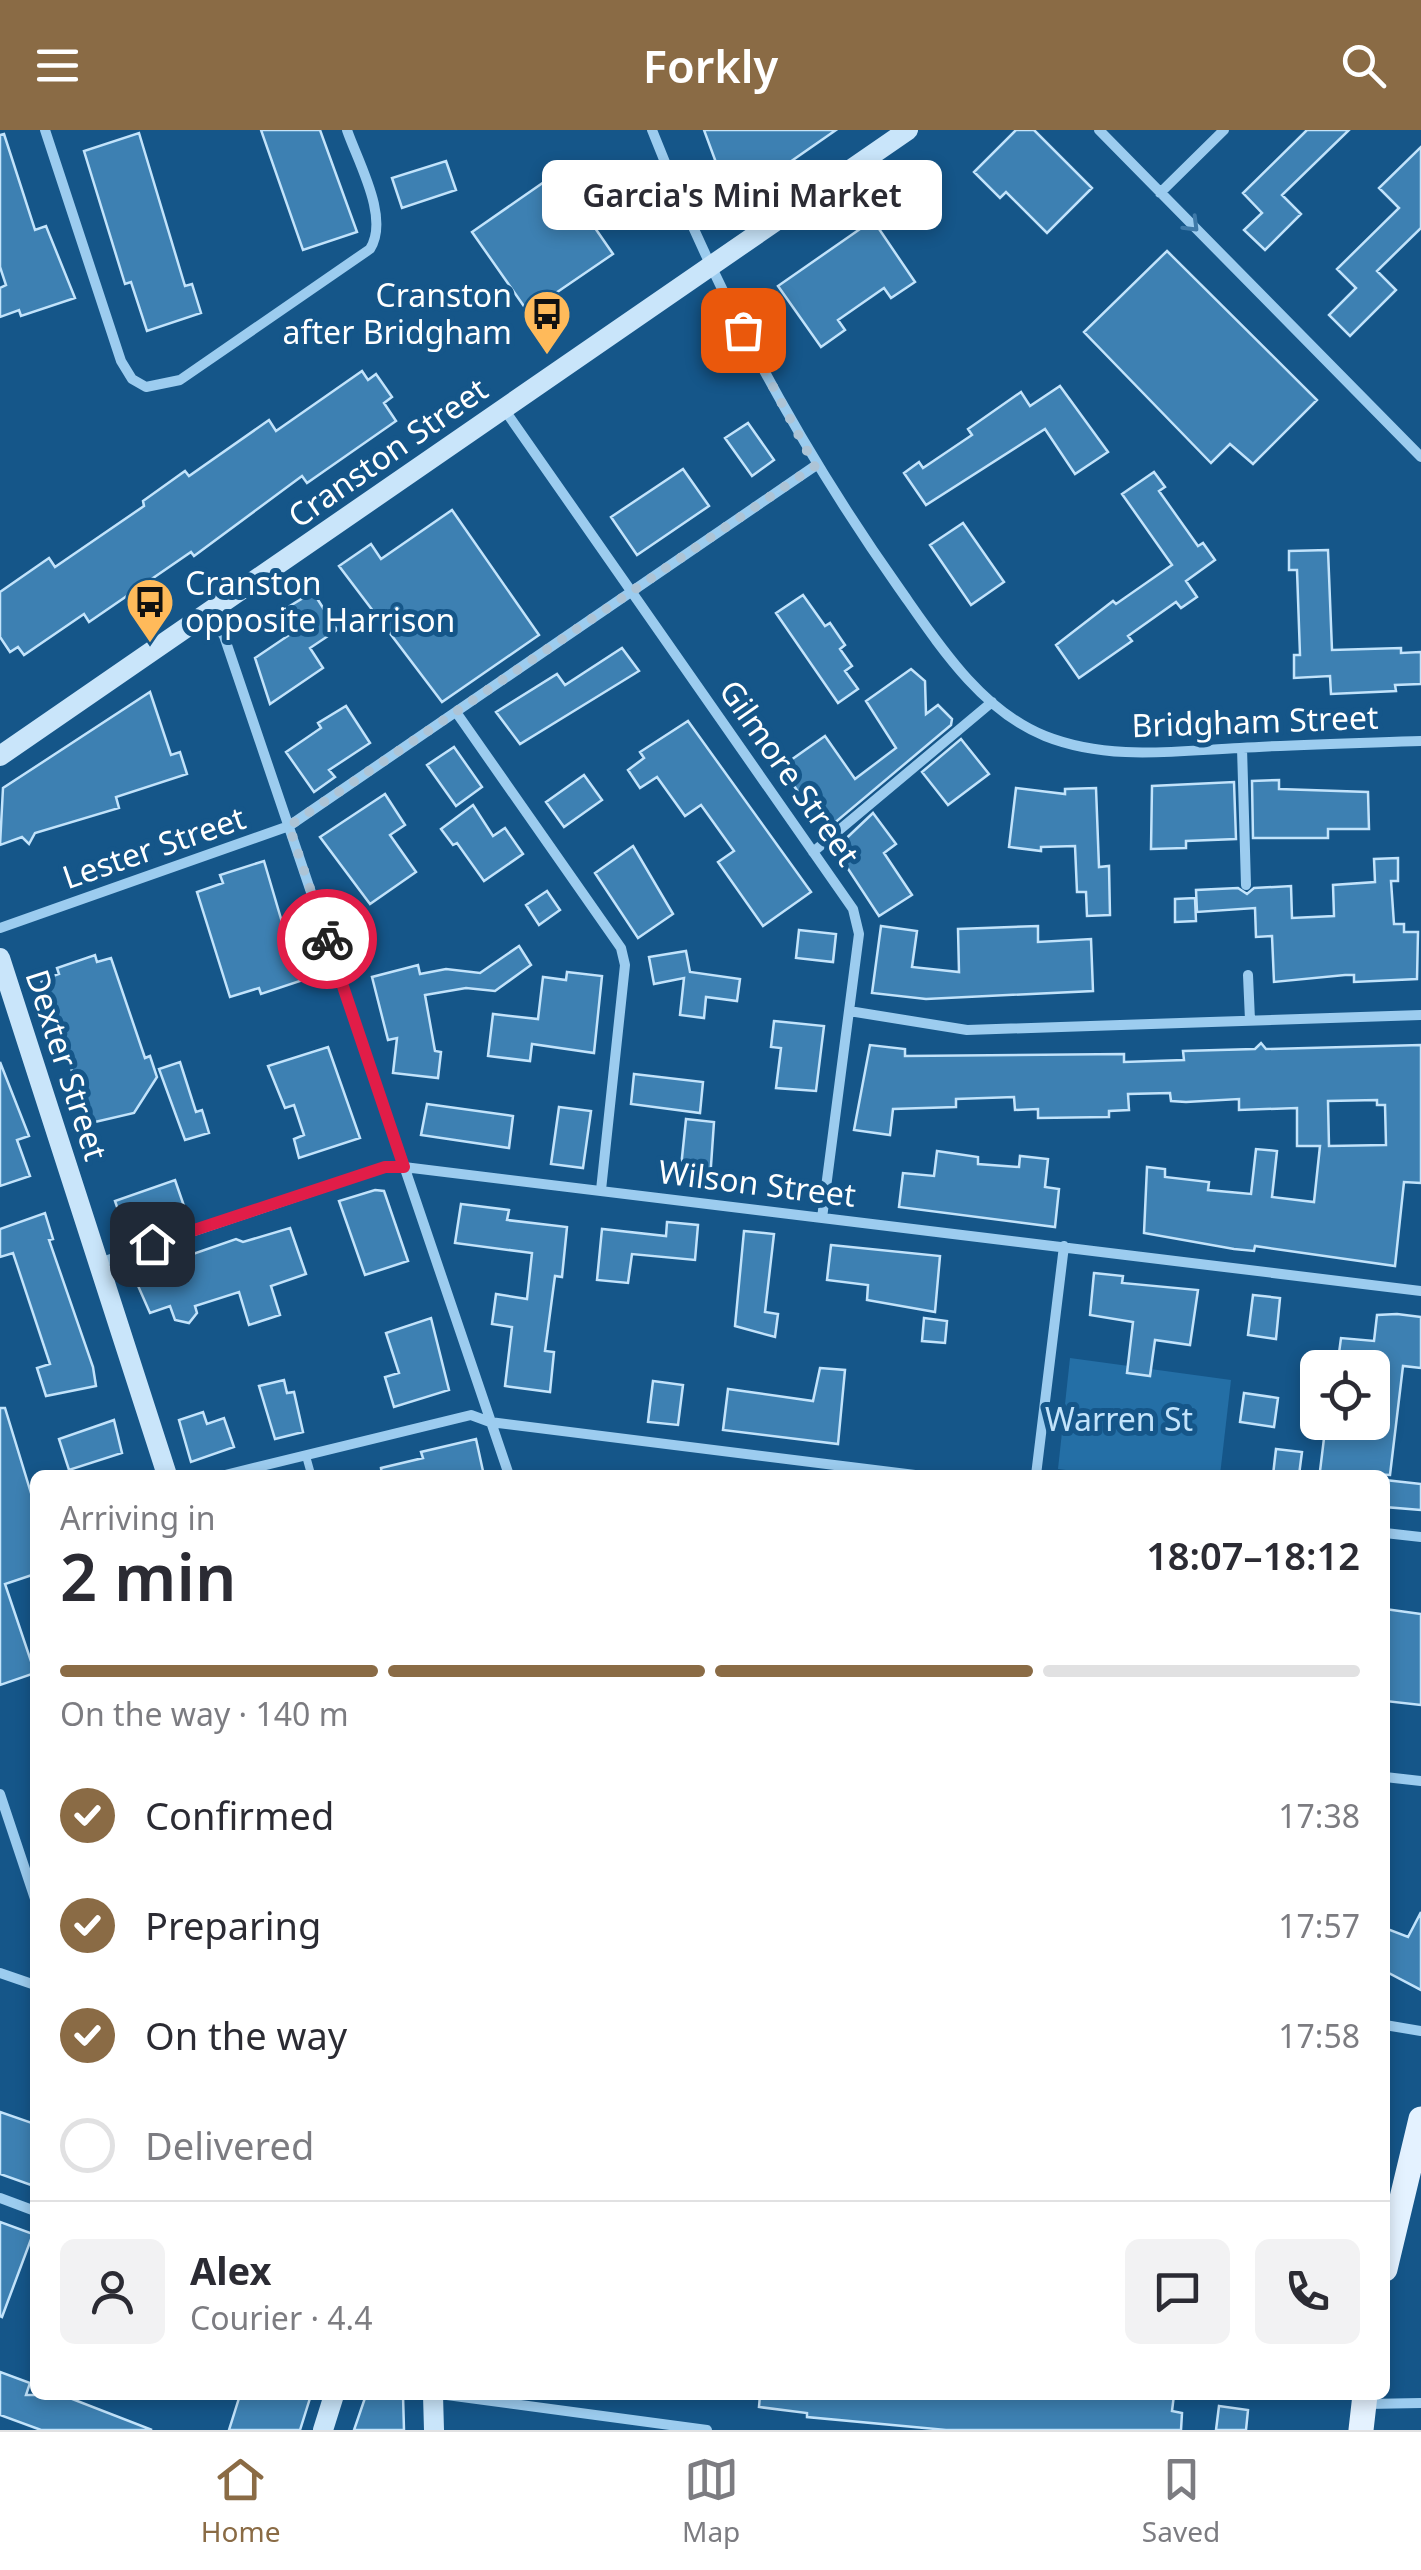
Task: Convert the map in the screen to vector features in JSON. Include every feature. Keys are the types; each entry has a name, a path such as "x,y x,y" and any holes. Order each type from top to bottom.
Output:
{"main road":[{"name":"Cranston Street","path":"0,756 908,130"},
{"name":"Dexter Street","path":"0,958 165,1470"},
{"path":"1390,2249 1419,2133"},
{"path":"323,2430 332,2400"},
{"path":"433,2400 434,2430"},
{"path":"1361,2430 1364,2400"}],"street":[{"path":"45,130 121,361 132,379 146,387 180,380 205,364 360,259 377,239 378,222 347,130"},
{"name":"Bridgham Street","path":"652,130 709,266 815,466 942,649 992,702 1044,736 1092,749 1142,754 1421,741"},
{"path":"1099,130 1421,457"},
{"path":"1160,193 1224,130"},
{"name":"Gilmore Street","path":"504,409 854,908 858,923 849,1012 822,1218"},
{"name":"Lester Street","path":"0,928 289,826 815,466"},
{"path":"209,613 224,636 506,1470"},
{"path":"813,852 992,702"},
{"path":"456,712 621,948 625,966 601,1190"},
{"path":"1242,748 1246,884"},
{"path":"1248,975 1250,1020"},
{"path":"849,1012 967,1030 1421,1015"},
{"name":"Wilson Street","path":"99,1262 250,1209 385,1167 404,1167 1421,1291"},
{"path":"1037,1470 1064,1246"},
{"path":"246,1470 471,1415 490,1422 876,1470"},
{"path":"1390,1534 1421,1537"},
{"path":"1390,1778 1421,1782"},
{"path":"0,1794 30,1885"},
{"path":"0,1973 30,1983"},
{"path":"1390,2027 1421,2031"},
{"path":"0,2198 30,2209"},
{"path":"484,2400 706,2430"},
{"path":"1378,2400 1421,2403"}],"lane":[{"path":"306,1456 310,1470"}],"green space":[{"name":"Warren St","path":"1070,1358 1231,1380 1221,1470 1058,1469"}],"building":[{"path":"261,130 320,130 357,232 303,250"},
{"path":"704,130 836,130 731,203"},
{"path":"1016,130 1034,130 1092,188 1047,233 1006,192 1000,198 974,172"},
{"path":"1307,130 1349,130 1282,195 1301,214 1265,250 1244,230 1262,213 1243,193"},
{"path":"139,133 185,286 192,284 201,313 147,331 131,282 125,284 84,151"},
{"path":"4,134 35,230 46,226 75,298 21,316 19,310 0,317 0,288 6,285 0,267 0,135"},
{"path":"1421,147 1421,228 1377,271 1396,290 1350,336 1329,315 1356,288 1337,269 1399,208 1379,188"},
{"path":"446,161 456,190 402,208 392,178"},
{"path":"557,173 613,254 528,312 472,232"},
{"path":"873,220 915,282 891,298 884,288 838,320 845,330 821,347 778,286"},
{"path":"1167,251 1317,400 1253,464 1230,444 1211,463 1084,332"},
{"path":"362,371 368,380 376,374 392,397 384,403 396,421 307,483 302,476 194,556 191,552 89,622 84,614 24,655 18,647 10,652 0,637 0,592 49,558 55,567 144,506 143,501 185,471 189,476 269,420 276,431"},
{"path":"1060,386 1108,452 1075,474 1045,429 926,505 904,473 919,462 923,468 972,435 968,429 1021,392 1030,406"},
{"path":"748,423 774,460 752,476 725,438"},
{"path":"683,469 709,506 637,555 611,517"},
{"path":"1154,472 1165,487 1159,491 1198,546 1203,543 1215,560 1186,581 1197,597 1181,608 1176,602 1128,636 1132,641 1079,678 1056,645 1113,601 1116,604 1172,565 1122,494"},
{"path":"452,510 539,635 442,702 339,566 371,544 381,559"},
{"path":"963,523 1004,582 971,605 930,545"},
{"path":"1328,550 1332,650 1401,648 1401,653 1421,652 1421,684 1395,685 1396,691 1331,694 1330,676 1294,678 1294,655 1300,655 1297,570 1289,570 1289,551"},
{"path":"313,592 337,630 310,648 323,668 270,704 255,658 298,629 285,609"},
{"path":"803,595 825,626 830,623 845,645 840,649 852,666 845,671 858,689 838,703 776,613"},
{"path":"622,648 639,671 520,744 496,712 557,674 565,685"},
{"path":"911,669 925,681 926,714 938,705 952,719 951,725 825,831 781,767 825,736 855,779 896,748 866,701"},
{"path":"150,692 171,755 180,752 187,774 116,797 119,808 35,833 29,844 22,837 0,845 3,788"},
{"path":"346,706 370,743 329,770 335,777 314,792 286,752 321,728 318,723"},
{"path":"688,721 811,892 763,926 718,862 734,851 701,805 685,816 657,777 640,788 628,770 644,758 640,752"},
{"path":"961,739 989,774 948,805 922,772"},
{"path":"454,747 482,787 456,806 427,765"},
{"path":"584,775 602,800 564,827 546,802"},
{"path":"1279,780 1279,789 1368,792 1369,829 1328,829 1328,838 1253,838 1252,781"},
{"path":"1234,782 1236,839 1186,841 1186,848 1151,849 1152,786"},
{"path":"1016,788 1065,794 1065,789 1096,788 1099,867 1109,866 1110,915 1087,916 1086,892 1077,892 1075,846 1041,847 1041,851 1009,847"},
{"path":"385,794 405,825 390,835 416,872 370,904 320,837"},
{"path":"473,805 493,836 505,828 523,854 484,881 457,843 453,845 441,829"},
{"path":"873,813 896,844 884,853 912,895 879,916 835,849"},
{"path":"633,846 673,914 638,938 595,873"},
{"path":"1398,858 1398,881 1391,881 1394,924 1404,924 1404,932 1418,932 1417,979 1354,982 1354,975 1345,975 1274,982 1272,936 1256,937 1255,908 1197,912 1196,890 1238,888 1247,894 1254,888 1291,886 1292,918 1334,916 1333,885 1375,882 1374,859"},
{"path":"264,861 292,956 298,955 306,979 261,994 259,988 230,997 197,892 223,883 220,875"},
{"path":"547,891 560,910 539,925 526,905"},
{"path":"1195,898 1196,921 1175,922 1175,899"},
{"path":"881,926 917,931 912,967 959,972 958,929 1038,926 1038,942 1091,939 1093,991 926,999 872,993"},
{"path":"799,930 836,934 833,962 796,958"},
{"path":"519,946 531,965 495,991 466,988 425,995 435,1051 441,1052 438,1078 393,1073 397,1038 388,1040 372,977 418,965 420,974 446,969 480,973"},
{"path":"686,951 690,972 740,979 737,1001 706,997 704,1018 680,1015 684,978 654,984 649,957"},
{"path":"95,955 97,962 111,958 145,1058 150,1056 157,1077 134,1113 82,1125 67,1083 75,1080 41,980 59,974 57,968"},
{"path":"567,972 602,976 594,1053 532,1044 530,1061 488,1056 493,1014 538,1019 543,977 566,980"},
{"path":"774,1021 824,1026 816,1091 776,1088 781,1048 771,1047"},
{"path":"1261,1043 1266,1049 1421,1045 1421,1183 1404,1182 1395,1266 1255,1246 1254,1251 1234,1249 1144,1233 1147,1167 1165,1169 1165,1177 1209,1182 1208,1190 1251,1194 1256,1149 1277,1151 1272,1197 1314,1202 1320,1146 1297,1146 1297,1108 1239,1110 1239,1099 1186,1102 1171,1101 1170,1093 1128,1094 1129,1110 1109,1111 1109,1117 1038,1118 1038,1109 1015,1110 1014,1097 956,1099 956,1107 893,1109 890,1135 854,1130 870,1045 905,1049 905,1056 1124,1054 1124,1062 1184,1060 1183,1051 1255,1049","holes":["1377,1100 1377,1105 1385,1105 1386,1145 1329,1146 1328,1101"]},
{"path":"328,1047 360,1138 299,1158 294,1139 304,1135 294,1105 285,1108 268,1066"},
{"path":"0,1062 29,1136 17,1140 30,1176 0,1186"},
{"path":"180,1062 196,1112 202,1110 209,1133 185,1140 159,1069"},
{"path":"634,1074 703,1082 700,1113 631,1104"},
{"path":"427,1104 513,1116 509,1148 421,1135"},
{"path":"559,1107 591,1111 583,1168 551,1164"},
{"path":"686,1119 714,1122 710,1180 680,1177"},
{"path":"937,1151 978,1157 978,1164 1019,1167 1020,1156 1048,1159 1045,1187 1059,1189 1055,1227 899,1207 903,1173 934,1176"},
{"path":"175,1180 184,1206 124,1227 115,1201"},
{"path":"384,1191 408,1261 365,1275 339,1201"},
{"path":"461,1204 509,1210 507,1220 567,1227 562,1277 555,1276 545,1351 554,1352 550,1392 505,1386 512,1327 492,1324 496,1294 527,1299 532,1253 455,1243"},
{"path":"45,1213 53,1239 49,1240 96,1386 46,1396 37,1368 50,1364 13,1253 0,1257 0,1229"},
{"path":"667,1222 698,1225 695,1260 632,1254 628,1283 597,1280 602,1229 666,1236"},
{"path":"290,1228 306,1274 271,1286 280,1315 249,1325 239,1292 195,1306 197,1313 189,1323 175,1320 170,1306 150,1313 128,1263 144,1271 236,1239 243,1242"},
{"path":"744,1231 774,1234 765,1312 778,1314 775,1337 735,1326"},
{"path":"831,1245 940,1256 935,1312 867,1300 868,1285 827,1280"},
{"path":"1094,1273 1123,1276 1122,1283 1198,1290 1190,1345 1155,1340 1150,1376 1127,1373 1133,1322 1090,1315"},
{"path":"1253,1295 1280,1298 1276,1339 1248,1335"},
{"path":"1377,1315 1421,1317 1421,1368 1403,1366 1390,1475 1390,1470 1320,1470 1324,1440 1390,1440 1390,1350 1339,1350 1341,1338 1374,1341"},
{"path":"431,1318 449,1390 394,1407 385,1377 399,1373 386,1333"},
{"path":"924,1318 947,1321 945,1343 922,1341"},
{"path":"820,1368 845,1370 838,1444 723,1430 728,1389 813,1401"},
{"path":"284,1380 287,1393 294,1392 303,1432 275,1439 259,1386"},
{"path":"653,1381 683,1385 678,1425 648,1422"},
{"path":"1244,1393 1278,1398 1274,1427 1240,1422"},
{"path":"0,1408 5,1408 30,1490 30,1576 5,1584 30,1658 30,1675 0,1685"},
{"path":"203,1412 207,1424 224,1418 234,1447 191,1462 179,1420"},
{"path":"114,1420 122,1453 69,1470 59,1439"},
{"path":"476,1439 483,1470 381,1470 423,1458 421,1452"},
{"path":"1276,1449 1302,1452 1300,1470 1274,1470"},
{"path":"1390,1481 1421,1484 1421,1510 1390,1507"},
{"path":"1390,1610 1421,1614 1421,1705 1390,1702"},
{"path":"1421,1912 1421,1990 1390,1974 1390,1930 1408,1937"},
{"path":"0,2112 30,2122 30,2185 0,2174"},
{"path":"0,2222 30,2233 30,2242 0,2316"},
{"path":"0,2372 30,2383 26,2395 30,2395 30,2400 75,2400 152,2430 41,2430 0,2415"},
{"path":"238,2400 309,2400 300,2430 229,2430"},
{"path":"364,2400 403,2400 404,2430 354,2430"},
{"path":"760,2400 1173,2400 1172,2411 1182,2413 1181,2430 946,2430 807,2417 807,2413 759,2407"},
{"path":"1219,2406 1248,2410 1246,2430 1216,2430"}],"way so far":[{"path":"327,939 289,826 815,466 743,330"}],"place":[{"name":"Garcia's Mini Market","path":"743,330"},
{"name":"Cranston after Bridgham","path":"547,356"},
{"name":"Cranston opposite Harrison","path":"150,644"}],"route":[{"path":"152,1244 385,1167 404,1167 327,939"}]}
